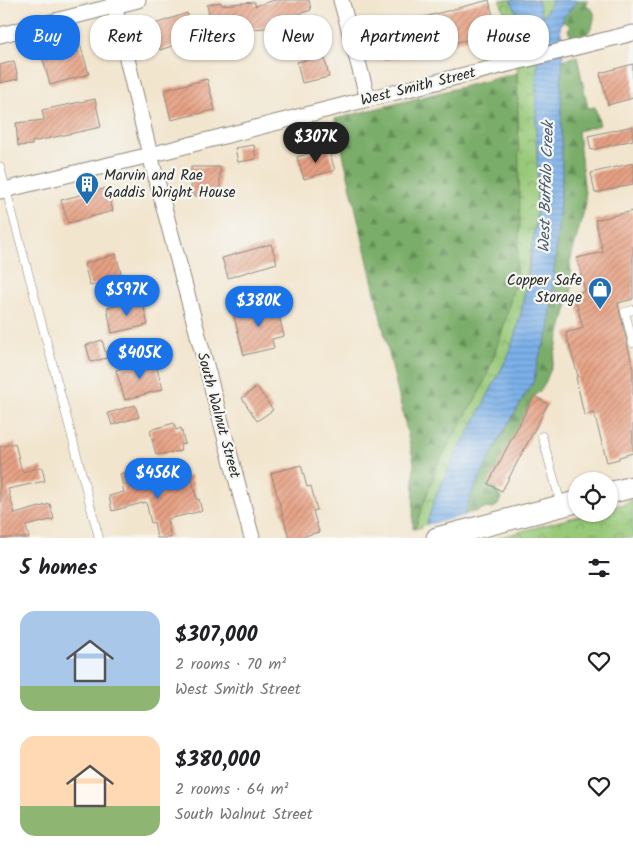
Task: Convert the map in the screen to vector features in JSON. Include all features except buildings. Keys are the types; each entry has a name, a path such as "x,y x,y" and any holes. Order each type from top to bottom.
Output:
{"street":[{"path":"0,35 114,3 138,0"},
{"path":"341,0 368,99"},
{"name":"South Walnut Street","path":"114,3 150,155 252,538"},
{"name":"West Smith Street","path":"3,190 150,155 633,33"},
{"path":"618,491 633,487"},
{"path":"437,538 568,504"}],"lane":[{"path":"0,167 3,190 99,538"},
{"path":"633,310 625,312 633,343"},
{"path":"542,436 568,501"}],"green space":[{"path":"500,0 553,0 544,15 505,15"},
{"path":"579,0 588,0 586,4 594,12 594,20 591,29 584,38 572,39 568,30 570,25 561,21"},
{"path":"577,56 588,108 595,107 600,125 578,131 586,203 570,262 572,288 546,381 541,390 534,396 488,484 494,487 501,498 498,505 492,509 484,508 465,514 473,491 501,436 534,380 538,360 549,331 562,178 562,60"},
{"path":"517,60 541,60 536,129 538,178 536,220 521,314 510,352 456,454 435,498 426,526 415,529 437,466 487,376 503,329 516,279 520,224"},
{"path":"517,73 520,224 516,279 503,329 487,376 437,466 415,529 413,529 414,462 335,119"},
{"path":"633,499 633,538 497,538 568,519 568,522 618,522 618,505 630,502"}],"water":[{"path":"510,0 538,0 541,14 544,15 518,15"},
{"name":"West Buffalo Creek","path":"553,0 579,0 563,18 560,28 564,40 561,84 562,178 549,331 538,360 534,380 501,436 473,491 465,511 465,538 426,526 435,498 456,454 510,352 521,314 536,220 538,178 536,84 538,60 549,60 549,15 544,15"}],"pier":[{"path":"468,515 468,538 426,538 423,526"}],"place":[{"name":"Marvin and Rae Gaddis Wright House","path":"87,205"},
{"name":"Copper Safe Storage","path":"600,310"}]}
